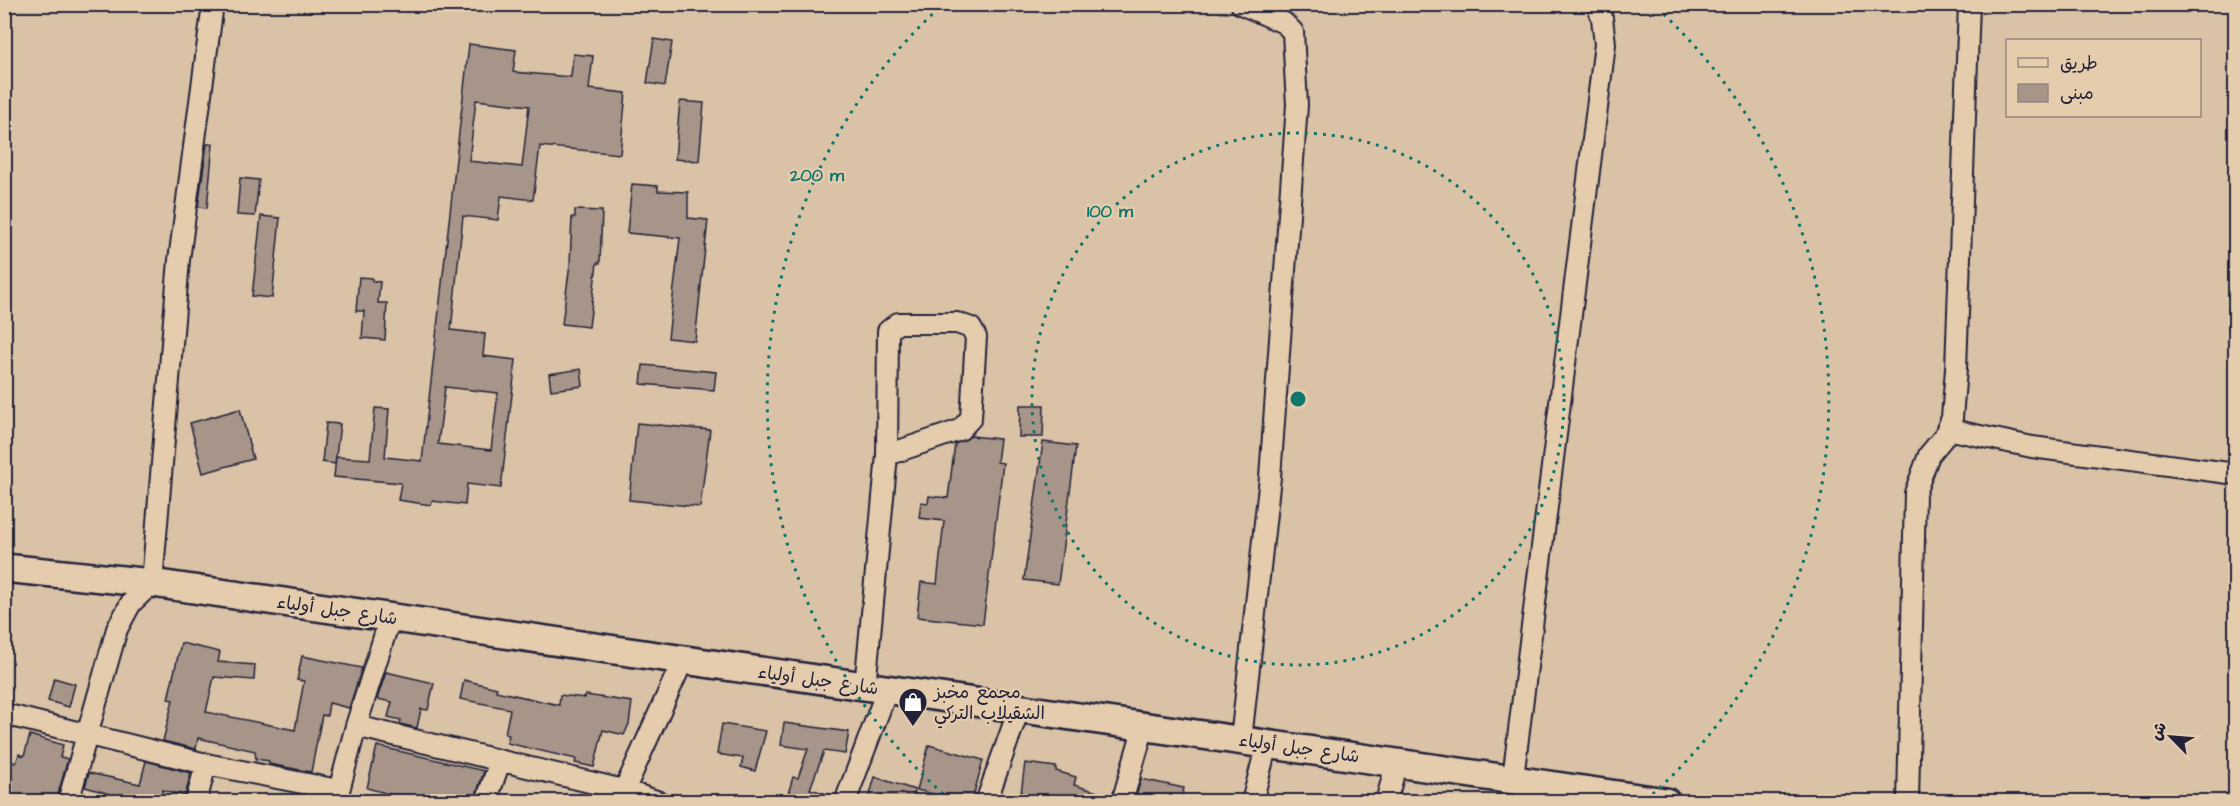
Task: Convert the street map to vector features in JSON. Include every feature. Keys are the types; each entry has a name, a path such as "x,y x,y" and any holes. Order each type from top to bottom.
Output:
{"highway":[{"name":"شارع جبل أولياء","path":"4,568 152,583 876,689 1397,762 1523,787 1655,801"}],"street":[{"path":"68,801 117,629 131,603 152,583 179,260 213,4"},
{"path":"1241,4 1284,23 1293,32 1297,105 1270,477 1252,801"},
{"path":"1523,787 1605,44 1602,18 1597,4"},
{"path":"1908,801 1915,493 1929,455 1952,418 1956,369 1969,4"},
{"path":"845,801 876,689 887,455 888,330 898,323 957,323 967,326 976,337 971,418 960,430 887,455"},
{"path":"1947,429 2032,447 2235,474"},
{"path":"4,714 337,796 390,618"},
{"path":"621,796 683,660"},
{"path":"986,801 1019,709"},
{"path":"356,726 500,761 621,796 659,801"},
{"path":"1122,801 1144,726"},
{"path":"486,801 500,761"},
{"path":"1386,801 1397,762"},
{"path":"196,801 206,764"}],"building":[{"path":"654,39 672,42 665,86 647,83"},
{"path":"469,44 516,50 513,72 571,77 573,54 593,56 589,89 626,93 620,154 540,146 533,200 501,196 498,220 463,216 451,330 485,334 483,356 516,360 501,488 467,484 465,505 432,501 431,505 398,500 401,483 334,477 336,457 370,459 375,408 389,409 385,457 422,461","holes":["476,100 529,106 522,167 469,161","445,387 498,393 491,450 438,444"]},
{"path":"680,101 704,103 699,161 675,159"},
{"path":"207,144 213,144 207,208 198,207"},
{"path":"240,178 259,180 255,216 237,215"},
{"path":"632,184 658,186 658,191 688,192 688,218 708,220 695,341 668,338 680,238 627,233"},
{"path":"575,210 602,211 600,263 597,263 589,327 562,324 570,264 572,217 575,217"},
{"path":"261,216 280,218 272,298 252,296"},
{"path":"359,277 372,278 372,281 380,282 378,303 387,303 385,340 362,338 364,311 356,311"},
{"path":"643,365 716,372 714,390 641,384"},
{"path":"581,369 583,386 551,390 549,374"},
{"path":"1020,405 1044,405 1043,437 1019,437"},
{"path":"240,409 253,459 203,473 190,423"},
{"path":"326,423 340,424 335,464 322,462"},
{"path":"637,423 710,430 700,507 629,500"},
{"path":"971,436 1000,439 997,462 1003,463 983,624 917,617 921,582 937,584 944,521 919,518 921,502 928,503 929,496 948,498 955,444"},
{"path":"1043,442 1076,446 1058,584 1024,580"},
{"path":"181,643 220,652 218,662 255,665 254,680 214,677 206,712 295,730 304,681 297,680 302,656 362,668 349,708 329,703 327,716 322,715 311,772 269,764 269,761 256,759 255,751 198,738 196,749 163,741 173,700 168,699"},
{"path":"386,672 434,683 428,710 421,709 417,728 400,724 401,720 388,717 392,702 377,699"},
{"path":"54,678 75,684 69,707 48,701"},
{"path":"464,680 497,688 496,691 559,705 560,695 585,698 586,695 632,702 629,724 624,735 603,730 594,767 575,763 576,759 507,743 509,735 505,734 510,709 460,699"},
{"path":"784,723 849,732 845,754 824,751 810,789 834,796 833,801 786,801 793,777 798,778 808,749 781,745"},
{"path":"722,724 766,731 755,771 741,767 743,758 717,754"},
{"path":"30,735 63,745 60,757 68,759 56,801 4,801 4,759 16,763 19,754 24,756"},
{"path":"929,745 983,760 972,801 961,801 917,790"},
{"path":"377,746 484,771 474,801 387,801 389,794 367,788"},
{"path":"146,761 191,773 185,796 163,790 160,801 135,801 85,787 89,773 140,784"},
{"path":"1025,763 1056,767 1056,771 1076,777 1074,785 1111,796 1110,801 1020,801"},
{"path":"875,777 915,790 911,801 868,801"},
{"path":"1141,779 1184,788 1181,801 1135,800"}],"place":[{"name":"مجمع مخبز الشقيلاب التركي","path":"913,728"}]}
